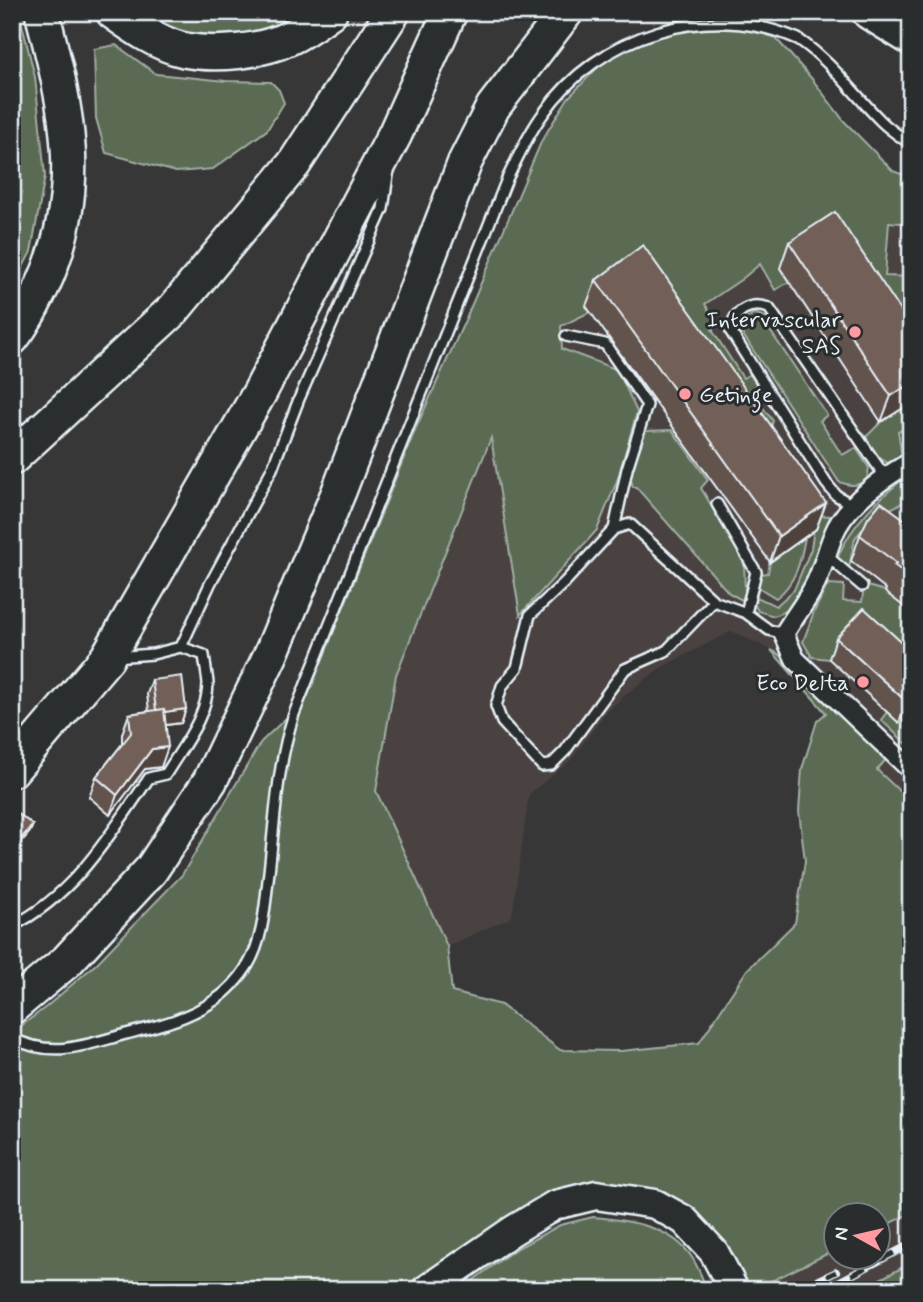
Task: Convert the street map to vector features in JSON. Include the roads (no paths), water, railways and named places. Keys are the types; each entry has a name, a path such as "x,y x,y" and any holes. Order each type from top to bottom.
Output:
{"highway":[{"path":"12,338 26,321 54,260 68,202 70,155 56,69 42,12"},
{"path":"113,12 139,31 183,50 220,52 251,49 288,39 330,12"},
{"path":"12,458 174,309 294,164 393,12"},
{"path":"12,770 107,658 260,392 395,134 450,12"},
{"path":"12,1007 67,961 151,870 210,781 271,654 339,491 466,162 493,107 566,12"},
{"path":"869,12 911,38"}],"main road":[{"path":"426,1290 555,1205 596,1195 655,1204 684,1220 714,1252 734,1290"}],"street":[{"path":"911,462 886,478 853,506 838,526 813,587 784,634 795,659 911,770"}],"lane":[{"path":"12,1038 29,1047 70,1049 176,1021 218,999 249,964 264,917 280,766 294,714 507,179 543,113 563,88 617,42 644,29 698,15 746,19 772,26 797,39 820,56 883,123 911,144"},
{"path":"181,647 210,584 272,470 299,399 383,209 395,134"},
{"path":"853,506 836,495 826,483 731,332 734,320 741,311 755,306 769,308 886,478"},
{"path":"566,336 605,344 647,405 627,468 614,530"},
{"path":"717,505 757,572 746,612"},
{"path":"714,601 666,651 625,669 565,751 551,765 542,766 502,722 496,706 502,686 517,668 530,615 614,530 630,524 714,601 746,612 769,630 784,634"},
{"path":"826,555 862,586"},
{"path":"12,926 40,909 90,864 149,778 166,774 204,707 208,685 204,655 181,647 153,654 107,658"}],"railway":[{"path":"823,1290 911,1244"},
{"path":"798,1290 836,1272"}],"place":[{"name":"Intervascular SAS","path":"855,332"},
{"name":"Getinge","path":"685,394"},
{"name":"Eco Delta","path":"863,682"}]}
